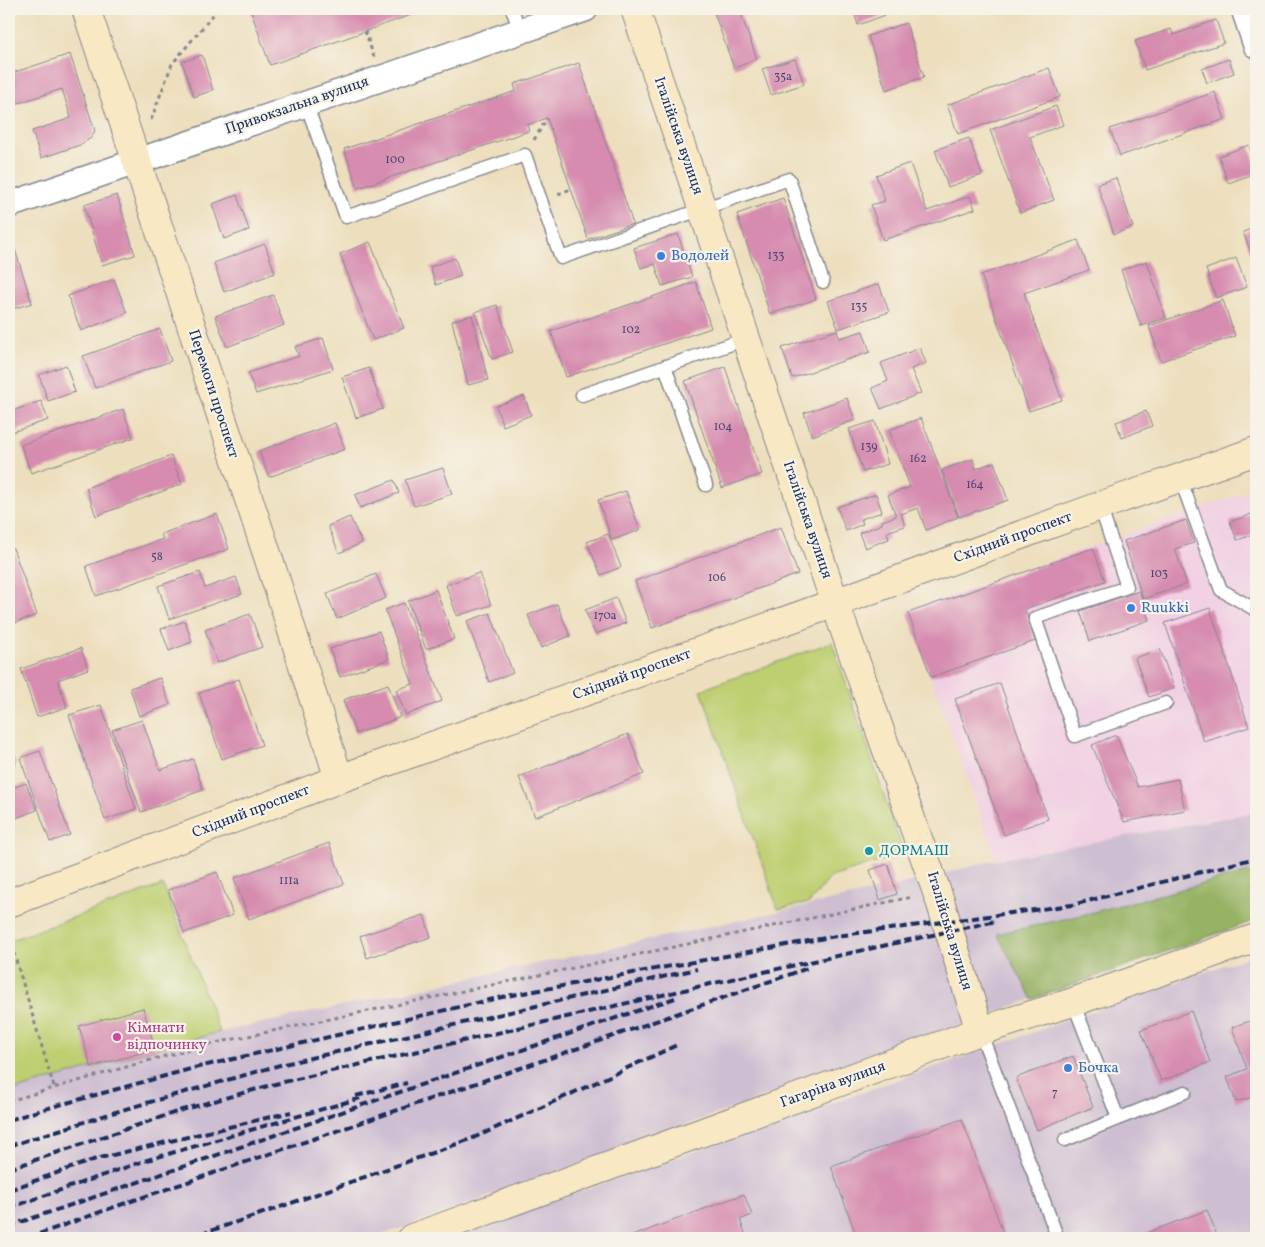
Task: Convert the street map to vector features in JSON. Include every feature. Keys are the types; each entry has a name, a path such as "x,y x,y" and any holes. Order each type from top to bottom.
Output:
{"street":[{"name":"Перемоги проспект","path":"86,9 282,599 339,779"},
{"name":"Привокзальна вулиця","path":"9,205 306,103 516,20 585,9"},
{"name":"Італійська вулиця","path":"635,9 835,603 937,892 980,1032"},
{"path":"1244,9 1256,45"},
{"name":"Східний проспект","path":"9,903 339,779 1256,451"},
{"name":"Гагаріна вулиця","path":"412,1238 980,1032 1073,1002 1256,938"}],"lane":[{"path":"306,103 346,217 525,155 561,258 789,179 823,282"},
{"path":"582,395 746,339"},
{"path":"665,366 706,485"},
{"path":"1180,478 1221,590 1256,610"},
{"path":"1100,506 1127,587 1035,618 1075,736 1166,703"},
{"path":"1073,1002 1118,1118"},
{"path":"980,1032 1057,1236"},
{"path":"1065,1140 1185,1092"}],"path":[{"path":"136,161 172,64 218,9"},
{"path":"525,155 547,118"},
{"path":"9,1101 220,1042 937,892"},
{"path":"9,937 54,1087"}],"shaded area":[{"path":"1256,489 1256,812 996,860 907,611"},
{"path":"1256,812 1256,870 1082,915 997,934 1032,999 408,1226 372,1238 9,1238 9,1092 220,1032 874,891 996,860"},
{"path":"1256,954 1256,1238 448,1238"}],"green space":[{"path":"832,642 904,854 831,877 809,903 778,909 701,690"},
{"path":"1256,870 1256,920 1032,999 997,934 1082,915"},
{"path":"163,885 220,1032 9,1092 9,941"}],"building":[{"path":"250,9 428,9 270,65"},
{"path":"739,9 757,59 734,68 713,10"},
{"path":"772,9 789,9 774,14"},
{"path":"853,9 902,9 858,25"},
{"path":"1216,20 1224,43 1145,70 1135,41 1171,29 1173,35"},
{"path":"906,23 924,77 886,90 868,36"},
{"path":"70,54 95,131 91,138 80,145 41,158 32,131 71,118 62,89 9,106 9,74"},
{"path":"202,55 213,90 194,97 182,62"},
{"path":"795,59 804,84 771,95 762,69"},
{"path":"1229,59 1234,73 1207,83 1202,69"},
{"path":"579,63 633,224 588,239 547,118 527,125 529,131 358,188 344,149 516,91 514,84"},
{"path":"1049,68 1060,97 958,134 947,105"},
{"path":"1215,92 1225,119 1120,156 1110,129"},
{"path":"1056,106 1063,125 1030,137 1054,200 1020,213 990,130"},
{"path":"969,138 982,175 948,187 935,150"},
{"path":"1249,145 1256,165 1256,173 1228,183 1219,156"},
{"path":"910,163 927,211 970,196 975,209 883,240 871,205 885,201 876,175"},
{"path":"1116,178 1133,227 1114,234 1097,184"},
{"path":"117,195 135,255 102,265 84,205"},
{"path":"237,195 249,230 224,239 212,204"},
{"path":"783,198 816,299 770,314 737,214"},
{"path":"1256,227 1256,266 1243,232"},
{"name":"Водолей","path":"678,234 692,277 662,286 655,264 641,268 634,248"},
{"path":"12,240 32,303 9,310 9,241"},
{"path":"1078,240 1089,270 1024,293 1062,400 1029,411 981,275"},
{"path":"370,242 404,328 373,340 340,254"},
{"path":"265,244 275,273 224,292 214,263"},
{"path":"455,258 461,276 436,285 430,267"},
{"path":"1236,258 1247,287 1216,298 1206,269"},
{"path":"1147,261 1166,318 1141,326 1121,270"},
{"path":"114,279 127,313 81,331 68,296"},
{"path":"696,282 711,328 566,377 551,331"},
{"path":"879,284 889,312 838,329 828,301"},
{"path":"273,295 284,325 227,347 215,316"},
{"path":"1223,300 1235,336 1161,361 1149,326"},
{"path":"497,305 513,352 492,359 475,312"},
{"path":"472,315 488,380 468,385 452,321"},
{"path":"160,329 171,361 95,388 83,356"},
{"path":"837,330 839,338 863,331 870,352 792,378 782,348"},
{"path":"323,338 333,369 256,394 248,373 299,356 295,347"},
{"path":"920,348 926,363 911,369 921,393 881,409 872,388 888,381 881,363"},
{"path":"66,365 75,392 48,401 39,375"},
{"path":"725,367 762,474 722,488 685,381"},
{"path":"369,368 383,409 356,418 342,377"},
{"path":"524,396 531,415 503,426 496,406"},
{"path":"847,398 855,420 812,436 804,413"},
{"path":"41,401 48,420 12,432 9,423 9,412"},
{"path":"123,409 133,438 31,473 21,445"},
{"path":"1146,411 1152,426 1122,438 1116,422"},
{"path":"921,418 958,517 926,530 918,508 901,514 905,526 887,532 889,539 865,548 859,533 896,516 888,495 910,487 889,430"},
{"path":"875,421 888,464 863,472 849,429"},
{"path":"335,423 345,449 269,477 259,451"},
{"path":"171,456 182,484 96,516 86,488"},
{"path":"973,459 976,469 994,462 1008,500 959,517 942,470"},
{"path":"443,468 452,494 414,506 405,480"},
{"path":"394,480 399,493 360,508 355,495"},
{"path":"626,491 640,530 612,540 598,500"},
{"path":"876,494 882,512 861,519 863,524 846,531 837,507"},
{"path":"1254,513 1256,534 1237,540 1230,522"},
{"path":"217,514 229,549 96,596 86,566 163,539 161,534"},
{"path":"350,517 362,543 339,553 328,526"},
{"path":"1186,520 1194,543 1175,549 1187,584 1143,599 1124,541"},
{"path":"781,527 798,574 652,628 635,581"},
{"path":"608,534 621,567 601,575 587,542"},
{"path":"13,548 37,615 9,625 9,550"},
{"path":"1093,548 1105,581 1025,609 1035,641 931,677 908,613"},
{"path":"200,572 205,588 236,577 242,594 169,619 158,586"},
{"path":"479,573 491,605 457,616 446,585"},
{"path":"376,574 386,598 337,619 327,594"},
{"path":"436,590 454,639 426,649 408,601"},
{"path":"1139,591 1149,620 1090,641 1080,611"},
{"path":"616,598 626,623 595,634 585,610"},
{"path":"404,603 442,701 406,715 396,690 413,684 385,610"},
{"path":"557,604 570,636 541,648 528,615"},
{"path":"1210,608 1249,727 1204,742 1165,623"},
{"path":"490,613 513,673 489,682 467,621"},
{"path":"250,614 262,647 217,663 205,630"},
{"path":"185,621 192,642 169,651 161,629"},
{"path":"379,631 389,659 340,677 330,649"},
{"path":"81,648 88,669 58,680 67,707 37,717 21,669"},
{"path":"1160,649 1174,688 1149,697 1135,658"},
{"path":"160,678 170,705 139,716 130,688"},
{"path":"239,679 262,745 222,759 199,693"},
{"path":"1000,683 1048,819 1004,835 955,699"},
{"path":"388,684 400,717 356,734 343,700"},
{"path":"101,705 136,809 105,820 69,715"},
{"path":"142,720 160,770 193,759 203,790 141,812 112,730"},
{"path":"628,734 644,774 535,817 519,777"},
{"path":"1116,735 1138,787 1178,779 1185,810 1124,822 1092,745"},
{"path":"9,748 16,764 9,767"},
{"path":"40,751 70,835 50,842 20,758"},
{"path":"26,783 37,810 11,820 9,814 9,789"},
{"path":"329,843 344,884 249,919 234,878"},
{"path":"888,864 897,894 880,900 870,870"},
{"path":"217,872 233,915 184,933 168,890"},
{"path":"424,915 431,937 367,958 360,936"},
{"name":"Кімнати відпочинку","path":"143,1008 155,1049 91,1067 79,1026"},
{"path":"1191,1011 1210,1062 1161,1081 1141,1030"},
{"path":"1256,1019 1256,1109 1252,1097 1236,1102 1227,1077 1247,1069 1232,1027"},
{"path":"1073,1056 1093,1107 1037,1130 1016,1078"},
{"path":"962,1119 1005,1238 857,1238 831,1166"},
{"path":"744,1194 752,1215 740,1220 747,1238 627,1238"},
{"path":"1207,1210 1218,1238 1133,1238"}],"railway":[{"path":"9,1120 194,1068 507,996 836,936 1072,905 1256,858"},
{"path":"9,1169 182,1110 275,1084 732,979 996,921"},
{"path":"28,1238 808,968"},
{"path":"9,1146 122,1110 280,1065 697,969"},
{"path":"9,1226 675,998"},
{"path":"189,1238 471,1139 677,1045"},
{"path":"356,1096 407,1083"},
{"path":"9,1208 144,1161 364,1097"},
{"path":"9,1190 96,1159 291,1112"}],"place":[{"name":"Водолей","path":"661,256"},
{"name":"Ruukki","path":"1131,608"},
{"name":"ДОРМАШ","path":"869,851"},
{"name":"Кімнати відпочинку","path":"117,1037"},
{"name":"Бочка","path":"1068,1068"}]}
